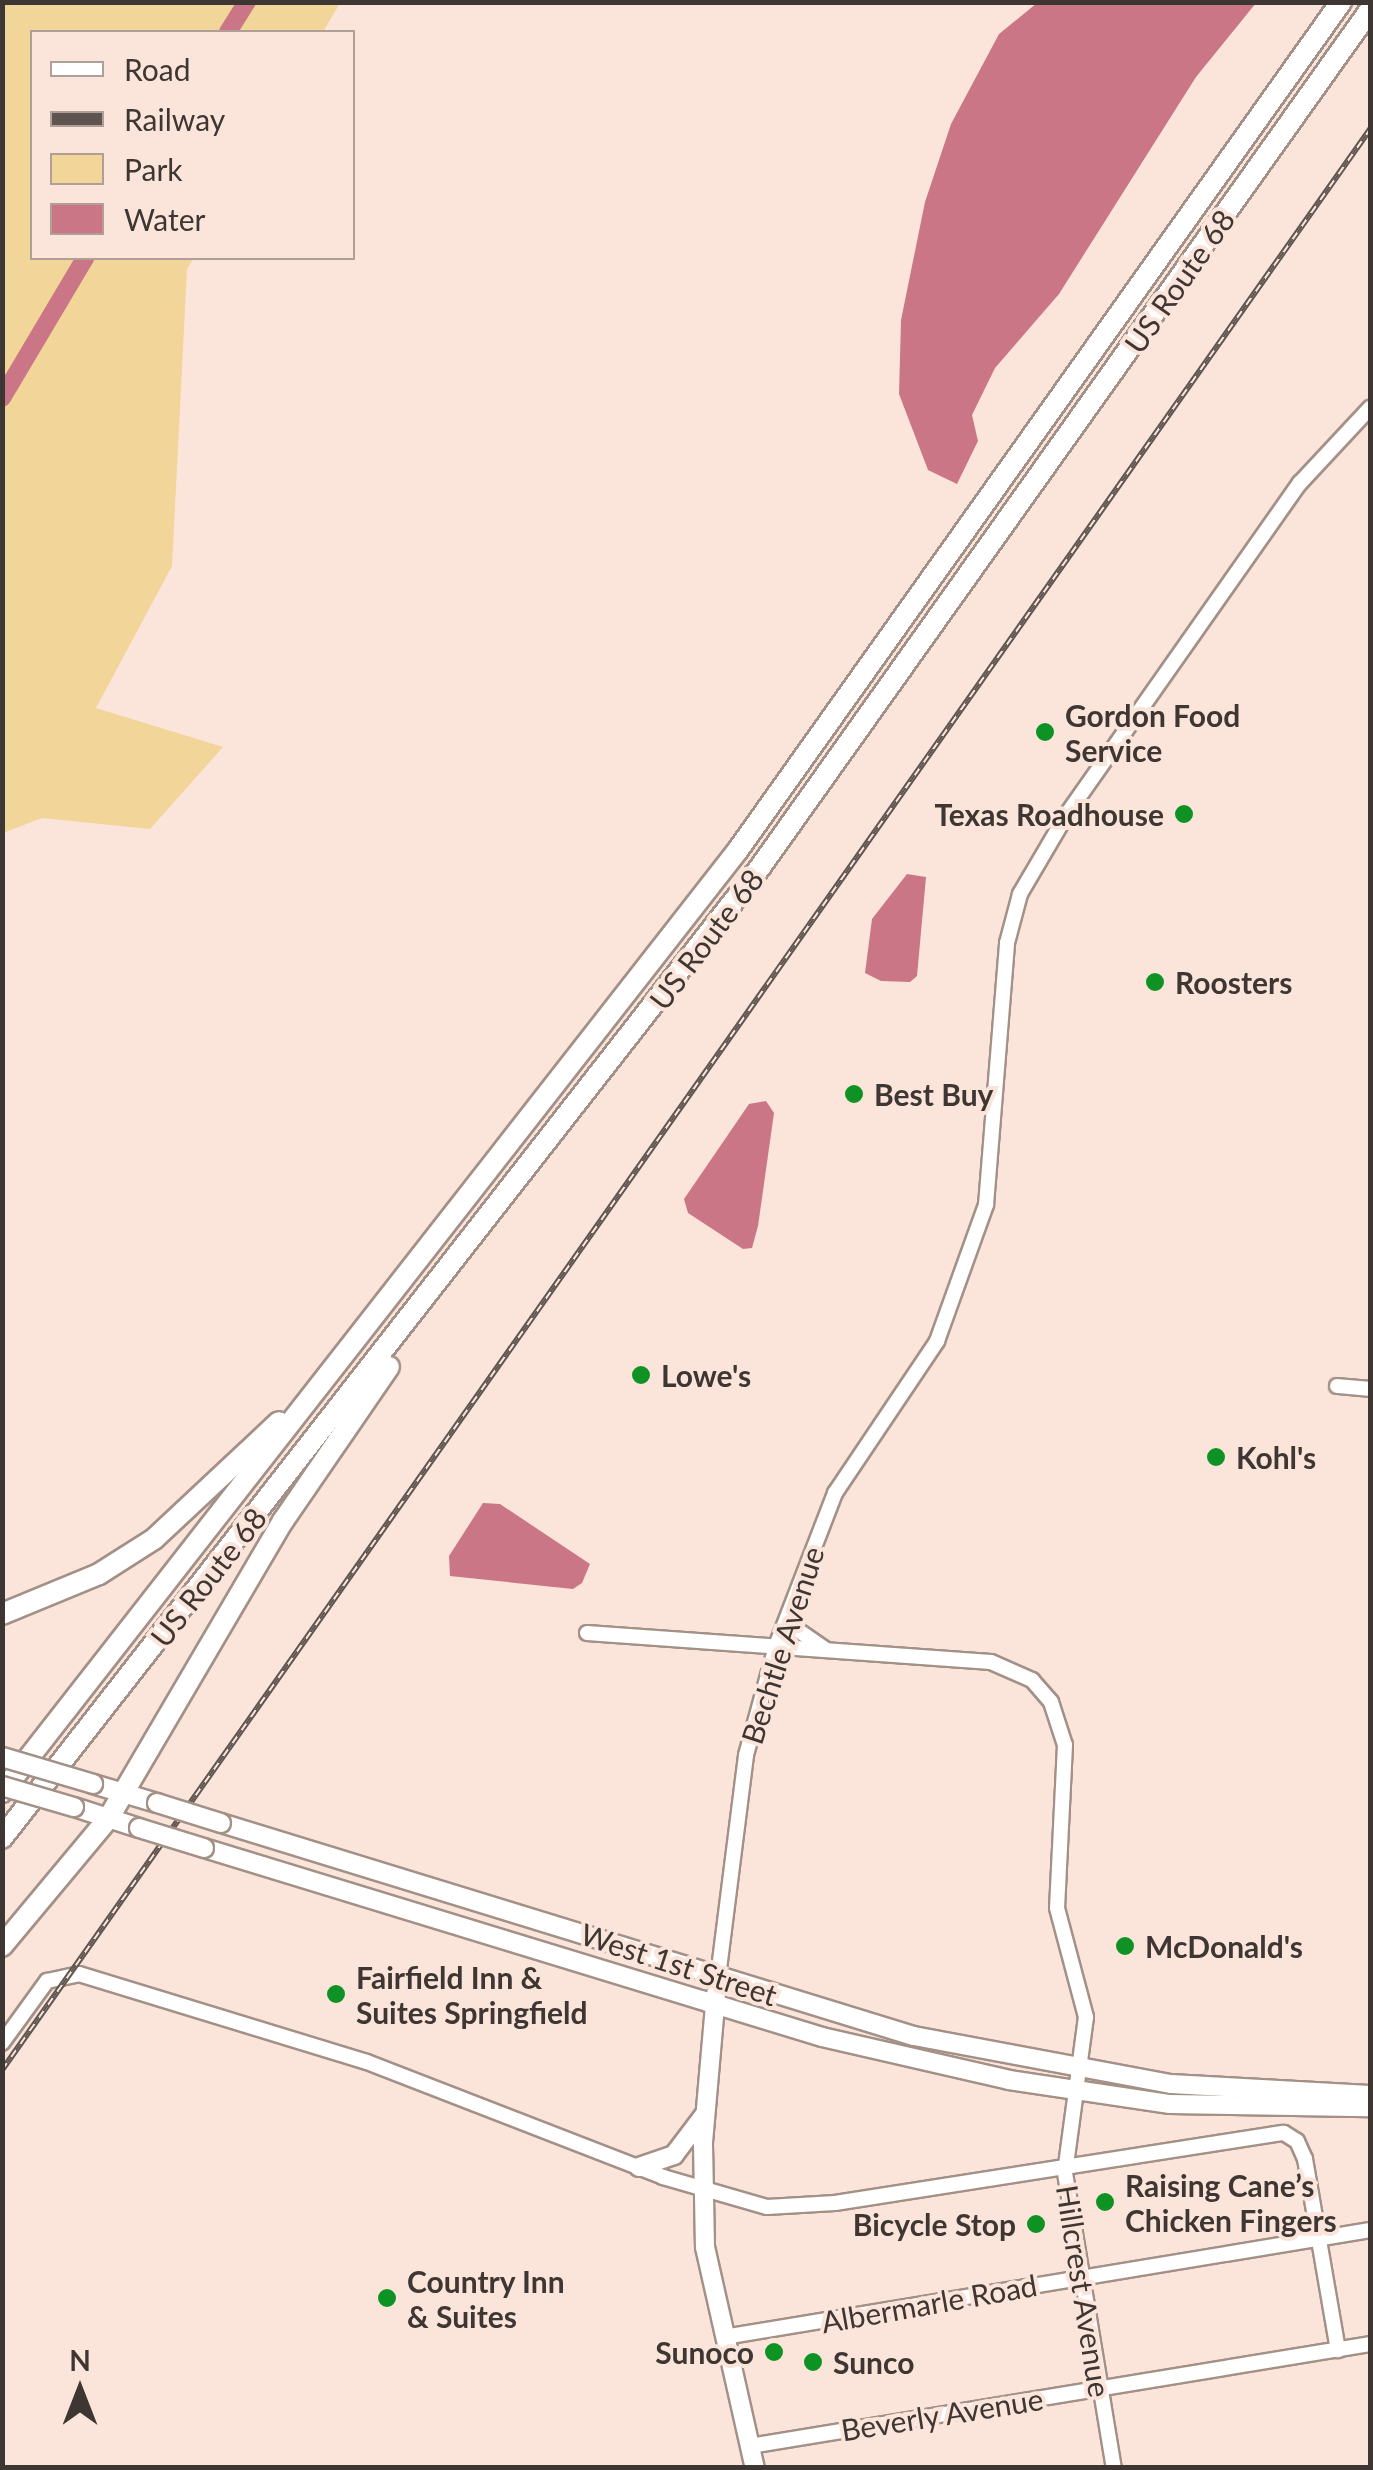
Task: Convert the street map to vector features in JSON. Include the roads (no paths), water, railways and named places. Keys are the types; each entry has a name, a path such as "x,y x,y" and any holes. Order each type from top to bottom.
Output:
{"highway":[{"name":"US Route 68","path":"2,1789 748,836 1341,2"},
{"name":"US Route 68","path":"2,1838 512,1188 863,727 1370,10"},
{"path":"2,1946 108,1818 315,1470 512,1188"},
{"path":"2,1614 99,1574 154,1540 338,1364"}],"main road":[{"name":"West 1st Street","path":"2,1757 914,2036 1172,2084 1370,2096"},
{"name":"West 1st Street","path":"2,1789 74,1807 822,2037 1074,2092 1268,2110 1370,2108"},
{"name":"Bechtle Avenue","path":"718,1976 702,2190 705,2246 755,2468"},
{"path":"638,2167 674,2154 706,2114"}],"street":[{"name":"Bechtle Avenue","path":"718,1976 746,1754 776,1646 835,1493 937,1341 986,1204 1010,926 1034,862 1300,483 1370,408"},
{"path":"1337,1386 1370,1390"},
{"path":"786,1622 826,1650"},
{"name":"Hillcrest Avenue","path":"587,1633 991,1662 1032,1680 1050,1702 1065,1744 1057,1908 1085,2000 1066,2165 1114,2468"},
{"path":"2,2043 48,1981 79,1974 368,2062 638,2167 757,2206 796,2207 1270,2134 1294,2139 1305,2159 1338,2350"},
{"name":"Albermarle Road","path":"724,2337 1370,2230"},
{"name":"Beverly Avenue","path":"750,2446 1370,2344"}],"water":[{"path":"1037,3 1256,3 1196,77 1059,294 995,368 972,415 978,441 957,484 928,470 899,394 901,320 925,202 951,124 999,34"},
{"path":"907,874 926,877 917,976 910,982 881,981 865,973 872,919"},
{"path":"766,1101 774,1113 758,1226 752,1248 743,1249 688,1213 684,1199 749,1104"},
{"path":"483,1503 500,1504 590,1564 582,1583 573,1589 450,1576 449,1556"}],"waterway":[{"path":"229,30 247,2"},
{"path":"2,398 84,260"}],"railway":[{"path":"2,2070 1370,129"}],"place":[{"name":"Gordon Food Service","path":"1045,732"},
{"name":"Texas Roadhouse","path":"1184,814"},
{"name":"Roosters","path":"1155,982"},
{"name":"Best Buy","path":"854,1094"},
{"name":"Lowe's","path":"641,1375"},
{"name":"Kohl's","path":"1216,1457"},
{"name":"McDonald's","path":"1125,1946"},
{"name":"Fairfield Inn & Suites Springfield","path":"336,1994"},
{"name":"Raising Cane’s Chicken Fingers","path":"1105,2202"},
{"name":"Bicycle Stop","path":"1036,2224"},
{"name":"Country Inn & Suites","path":"387,2298"},
{"name":"Sunoco","path":"774,2352"},
{"name":"Sunco","path":"813,2362"}]}
